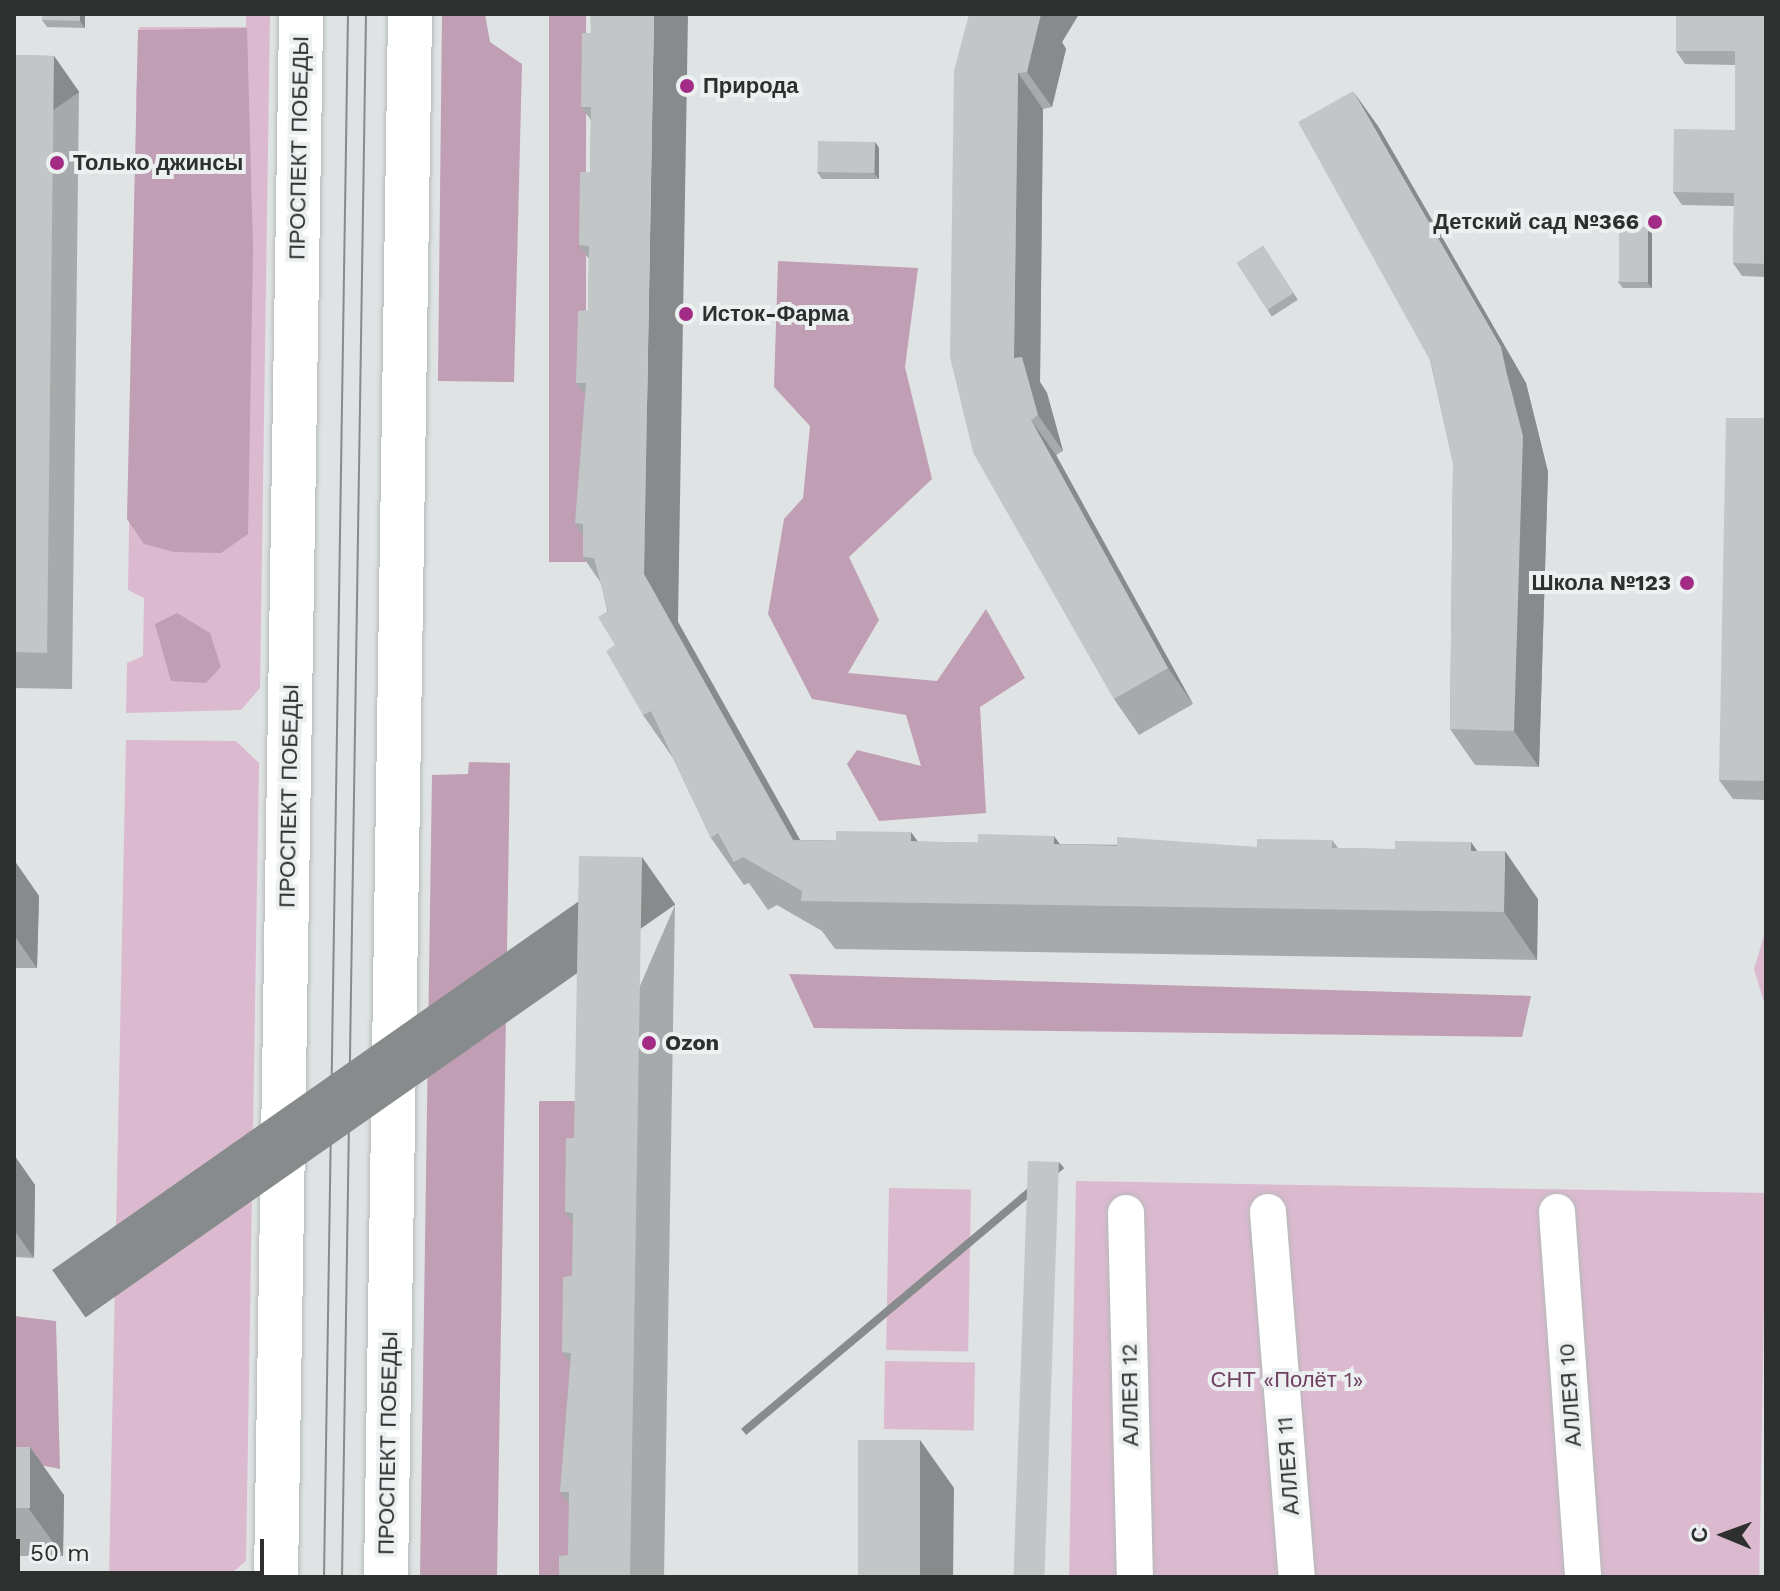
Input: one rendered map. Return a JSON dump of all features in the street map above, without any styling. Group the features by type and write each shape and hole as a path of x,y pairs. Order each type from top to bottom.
{"main road":[{"name":"ПРОСПЕКТ ПОБЕДЫ","path":"276,1577 301,14"},
{"name":"ПРОСПЕКТ ПОБЕДЫ","path":"386,1577 410,14"}],"street":[{"name":"АЛЛЕЯ 11","path":"1268,1212 1297,1577"},
{"name":"АЛЛЕЯ 10","path":"1557,1212 1583,1577"},
{"name":"АЛЛЕЯ 12","path":"1126,1213 1135,1577"}],"green space":[{"path":"246,14 270,14 260,688 241,710 126,713 127,663 143,656 144,598 128,590 135,175 151,167 152,110 136,102 139,27 246,27"},
{"path":"126,740 236,741 259,763 246,1561 227,1577 109,1577"},
{"path":"1766,929 1766,1009 1754,969"},
{"name":"СНТ «Полёт 1»","path":"1076,1181 1766,1193 1759,1577 1069,1577"},
{"path":"889,1188 971,1189 968,1351 886,1350"},
{"path":"885,1361 975,1363 974,1431 884,1429"}],"shaded area":[{"path":"442,14 485,14 490,42 522,64 514,382 438,381"},
{"path":"549,14 586,14 586,562 549,562"},
{"path":"247,28 253,249 248,534 221,553 174,552 144,544 127,519 138,30"},
{"path":"778,261 918,268 905,367 932,479 849,557 879,620 848,673 937,681 986,609 1025,678 980,707 986,813 879,821 847,764 857,750 921,766 906,715 812,699 768,614 784,519 803,498 810,426 774,387"},
{"path":"177,613 210,633 221,667 206,683 171,681 155,624"},
{"path":"469,762 510,763 497,1577 420,1577 432,775 468,774"},
{"path":"789,974 1531,996 1522,1037 814,1028"},
{"path":"539,1101 590,1101 590,1577 539,1577"},
{"path":"14,1316 56,1321 60,1469 14,1460"}],"building":[{"path":"42,14 80,14 80,21 42,20"},
{"path":"590,14 654,14 644,574 793,840 836,841 836,831 911,832 911,841 978,843 978,834 1054,836 1054,844 1117,846 1117,837 1257,847 1257,839 1332,840 1332,848 1395,849 1395,841 1471,842 1471,851 1505,851 1504,912 801,901 802,891 743,857 734,862 718,833 711,838 651,711 643,715 606,651 615,645 598,617 608,611 594,558 583,557 583,524 575,523 586,383 576,383 578,311 588,310 589,246 579,245 580,172 590,172 591,107 581,107 582,33 591,33"},
{"path":"969,14 1041,14 1027,72 1018,73 1014,358 1022,357 1038,415 1031,420 1168,668 1114,699 973,452 950,357 954,71"},
{"path":"1676,14 1766,14 1766,264 1733,263 1734,193 1673,192 1674,129 1735,130 1735,51 1676,51"},
{"path":"14,55 54,56 47,653 14,652"},
{"path":"1353,91 1501,347 1523,436 1514,731 1450,729 1453,463 1431,362 1298,122"},
{"path":"818,141 875,142 874,173 817,172"},
{"path":"1619,227 1648,227 1648,282 1619,282"},
{"path":"1263,246 1293,293 1268,310 1237,263"},
{"path":"1726,418 1766,418 1766,781 1719,780"},
{"path":"579,856 642,857 630,1577 559,1577 559,1556 568,1555 569,1492 560,1492 571,1353 562,1352 563,1277 572,1276 573,1213 565,1212 566,1138 574,1138"},
{"path":"1028,1161 1059,1162 1044,1577 1013,1577"},
{"path":"858,1440 920,1440 920,1577 858,1577"},
{"path":"14,1447 30,1447 30,1508 14,1508"}],"tram line":[{"path":"324,1577 348,14"},
{"path":"342,1577 366,14"}],"place":[{"name":"Природа","path":"687,86"},
{"name":"Только джинсы","path":"57,163"},
{"name":"Детский сад №366","path":"1655,222"},
{"name":"Исток-Фарма","path":"686,314"},
{"name":"Школа №123","path":"1687,583"},
{"name":"Ozon","path":"649,1043"}]}
